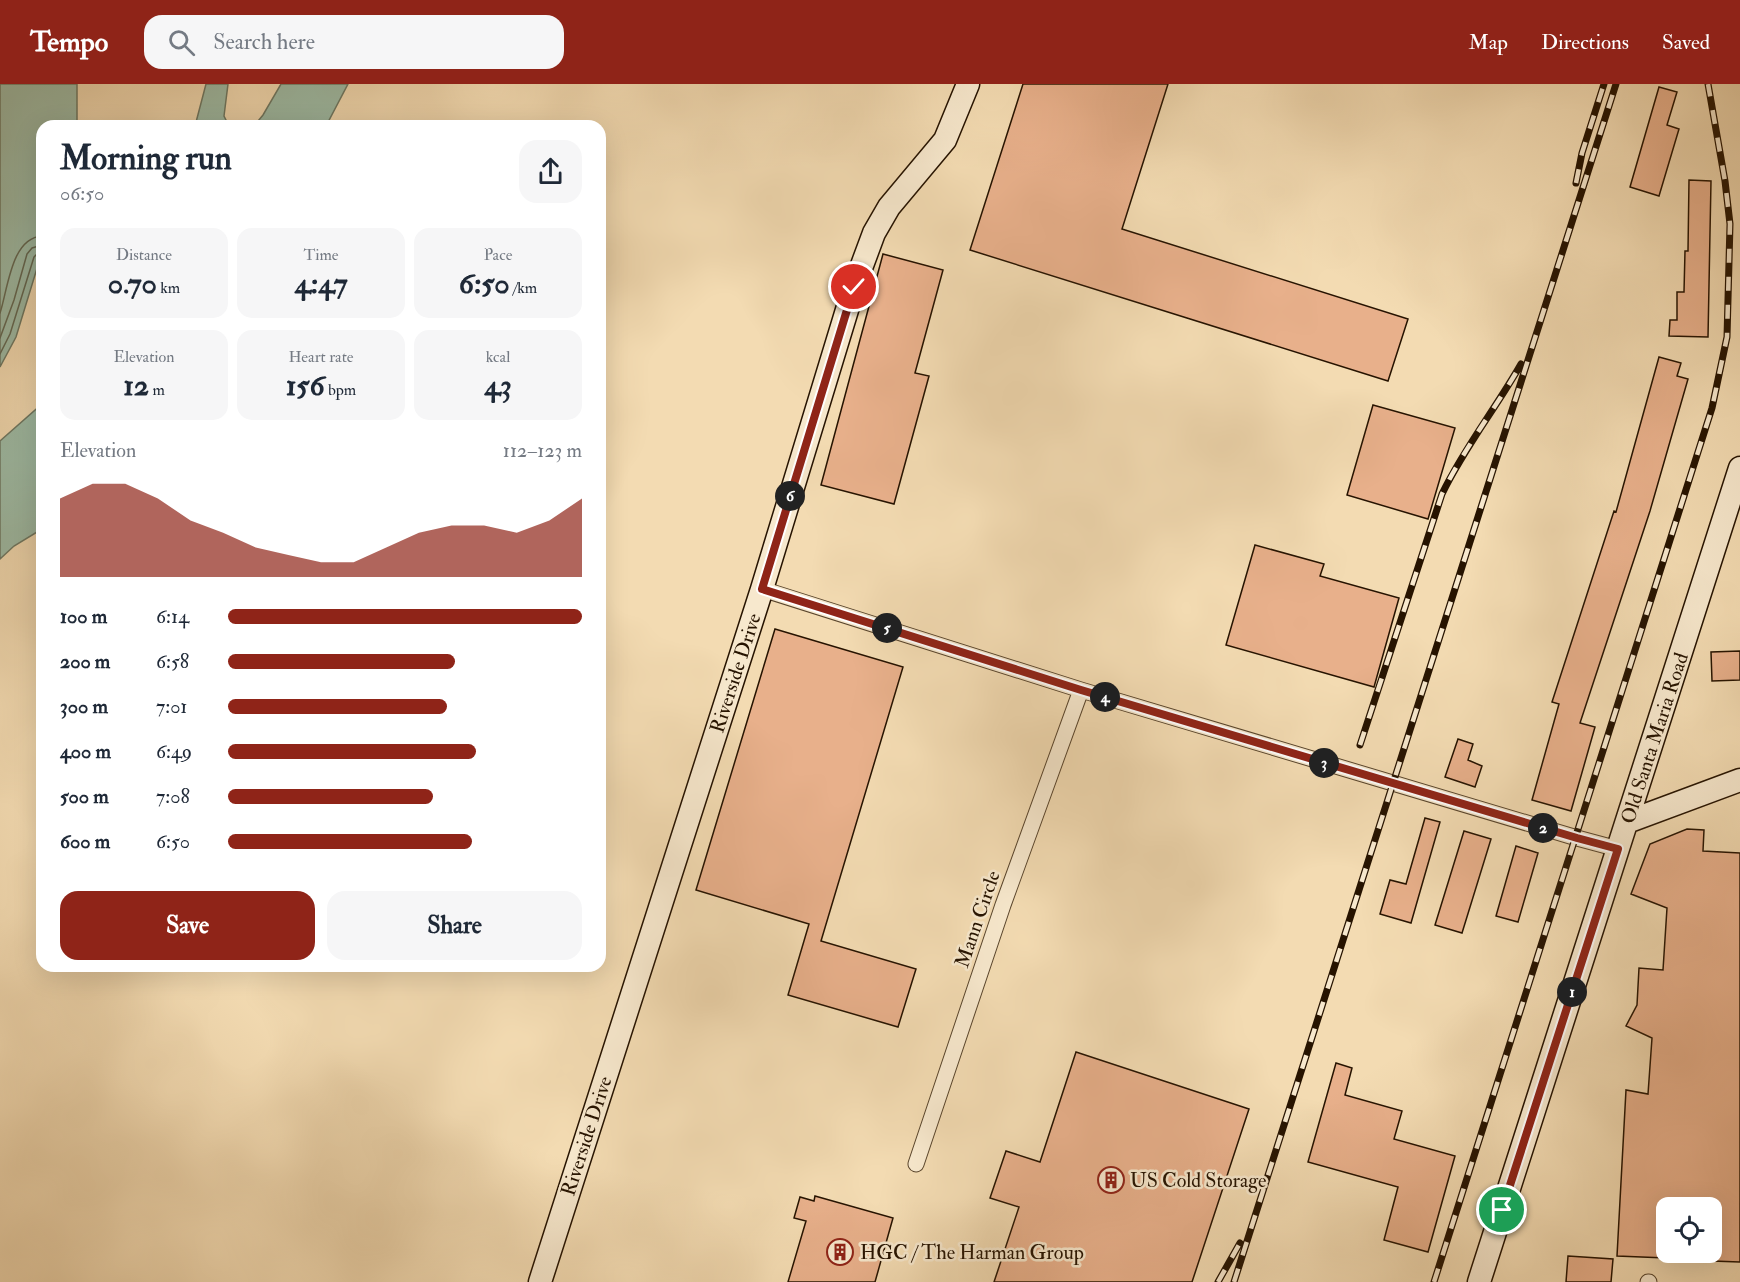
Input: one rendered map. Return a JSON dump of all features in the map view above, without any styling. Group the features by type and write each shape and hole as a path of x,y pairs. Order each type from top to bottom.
{"street":[{"name":"Riverside Drive","path":"540,1282 762,589 854,287 874,233 888,207 945,140 968,84"},
{"name":"Old Santa Maria Road","path":"1479,1282 1740,468"},
{"path":"762,589 1081,690 1618,849"},
{"name":"Mann Circle","path":"916,1164 1003,905 1081,690"},
{"path":"1627,822 1740,780"}],"water":[{"path":"0,84 77,84 77,120 36,120 36,272 16,337 0,367"},
{"path":"206,84 228,84 224,116 226,120 197,120"},
{"path":"281,84 348,84 329,120 259,120"},
{"path":"36,409 36,533 14,546 0,559 0,441"}],"building":[{"path":"1023,84 1168,84 1122,229 1408,319 1388,381 970,250"},
{"path":"1659,87 1677,92 1667,125 1679,129 1659,196 1630,187"},
{"path":"1689,180 1711,181 1708,337 1669,336 1670,320 1677,320 1677,292 1684,292 1685,251 1688,251"},
{"path":"883,254 943,270 915,373 929,376 894,504 821,485"},
{"path":"1659,357 1681,363 1677,376 1688,379 1650,511 1580,723 1595,727 1571,811 1532,800 1559,704 1552,702 1614,511 1616,512"},
{"path":"1373,405 1455,428 1428,519 1347,495"},
{"path":"1255,545 1324,564 1320,576 1399,598 1374,687 1226,645"},
{"path":"775,629 903,667 821,941 916,969 898,1027 788,995 809,924 696,890"},
{"path":"1740,651 1740,680 1712,681 1711,652"},
{"path":"1458,739 1473,744 1468,760 1482,766 1475,787 1445,777"},
{"path":"1425,818 1440,822 1411,923 1380,914 1390,880 1406,884"},
{"path":"1687,829 1704,830 1703,851 1740,853 1740,1262 1722,1261 1722,1197 1656,1197 1656,1258 1617,1256 1626,1090 1648,1094 1652,1038 1626,1026 1637,1005 1639,968 1663,970 1667,908 1631,894 1650,844"},
{"path":"1464,831 1491,839 1462,933 1435,925"},
{"path":"1516,846 1538,853 1518,922 1496,916"},
{"name":"US Cold Storage","path":"1076,1052 1249,1109 1192,1282 994,1282 1019,1207 990,1198 1006,1151 1040,1162"},
{"path":"1336,1063 1352,1068 1345,1095 1402,1111 1394,1139 1455,1156 1428,1252 1384,1240 1398,1187 1308,1162"},
{"name":"HGC / The Harman Group","path":"815,1196 893,1218 875,1282 788,1282 806,1221 794,1218 800,1197 814,1201"},
{"path":"1568,1256 1613,1259 1611,1282 1566,1282"}],"railway":[{"path":"1576,183 1582,153 1604,84"},
{"path":"1234,1282 1616,84"},
{"path":"1434,1282 1712,408 1727,337 1730,224 1708,84"},
{"path":"1360,745 1442,494 1460,460 1521,364"},
{"path":"1218,1282 1240,1243"}],"place":[{"name":"US Cold Storage","path":"1111,1180"},
{"name":"HGC / The Harman Group","path":"840,1252"}],"route":[{"path":"854,287 762,589 1081,690 1618,849 1502,1210"}]}
